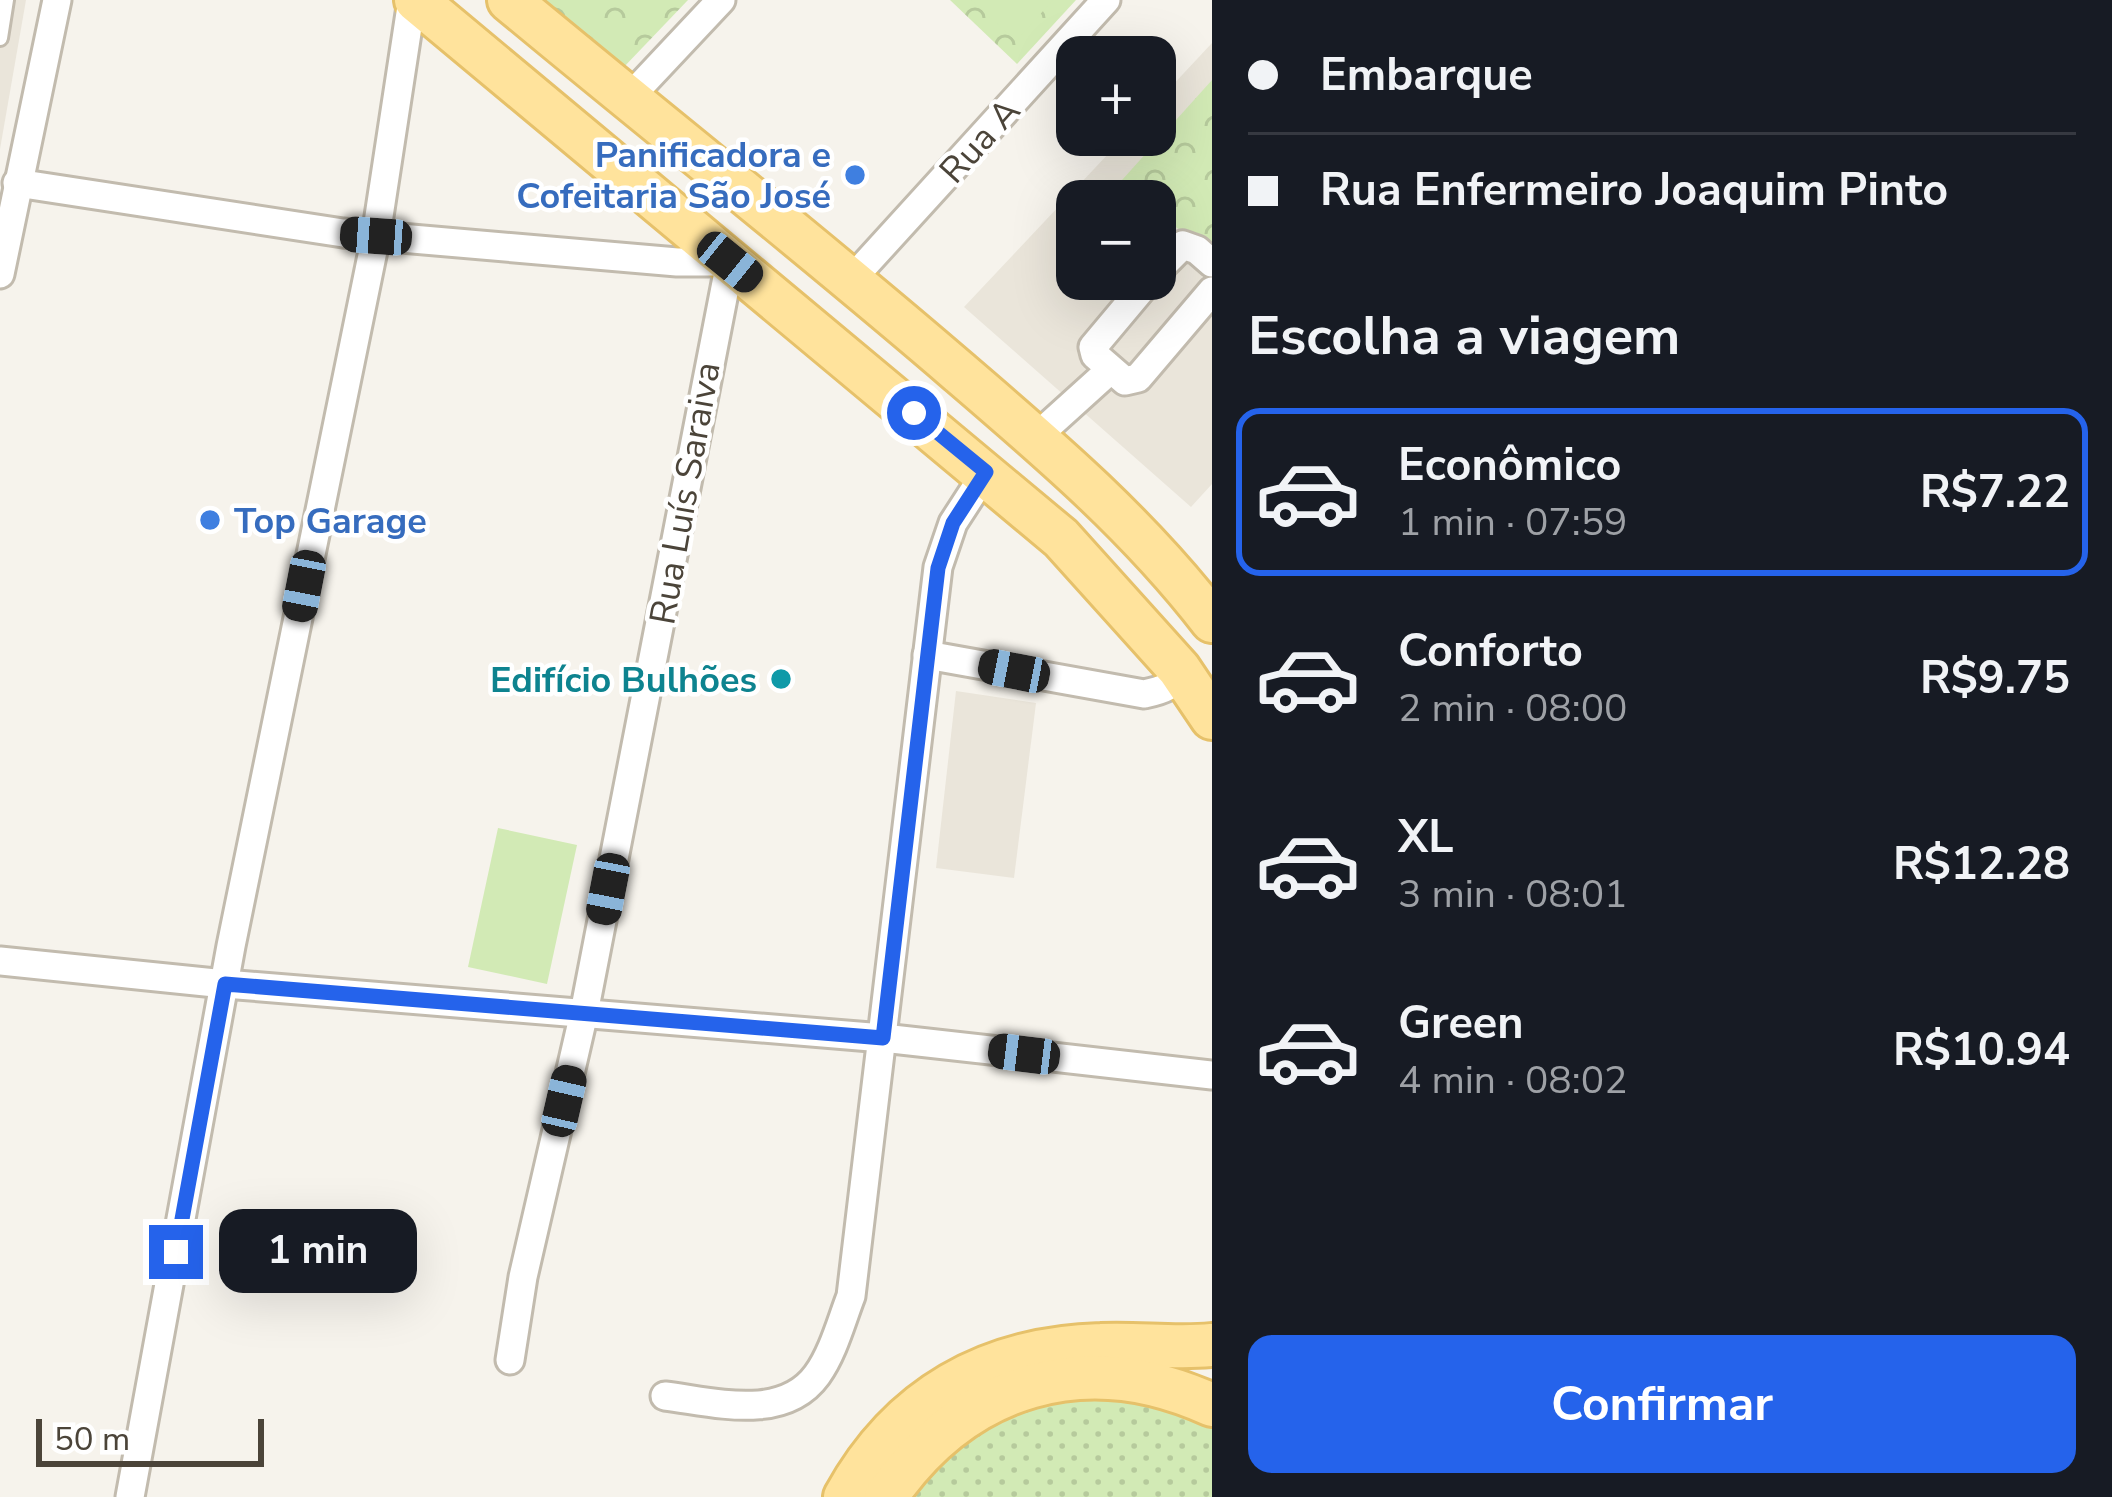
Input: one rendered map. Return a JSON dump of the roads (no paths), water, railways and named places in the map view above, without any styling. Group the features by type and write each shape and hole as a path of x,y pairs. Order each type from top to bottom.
{"main road":[{"path":"414,0 1060,538 1178,669 1212,718"},
{"path":"508,0 852,279 1036,437 1119,513 1212,621"},
{"path":"845,1497 888,1436 914,1410 989,1364 1050,1348 1212,1346"},
{"path":"886,1497 944,1430 978,1407 1041,1383 1127,1378 1161,1385 1212,1405"}],"street":[{"path":"0,274 8,182 57,0"},
{"path":"130,1497 225,984 376,236 414,0"},
{"path":"628,99 721,0"},
{"name":"Rua A","path":"852,279 1106,0"},
{"path":"8,182 376,236 677,262 730,262"},
{"path":"1176,252 1183,245 1212,263"},
{"name":"Rua Luís Saraiva","path":"510,1360 524,1277 584,1013 730,262"},
{"path":"1131,300 1095,341 1095,355 1125,381 1138,378 1212,292"},
{"path":"1036,437 1109,371"},
{"path":"665,1396 762,1405 802,1391 817,1375 851,1297 938,568 953,523 986,472"},
{"path":"928,655 1144,694 1165,689 1175,681 1178,669"},
{"path":"0,961 883,1038 1212,1076"}],"lane":[{"path":"0,38 6,0"}],"place":[{"name":"Panificadora e Cofeitaria São José","path":"855,175"},
{"name":"Top Garage","path":"210,520"},
{"name":"Edifício Bulhões","path":"781,679"}]}
